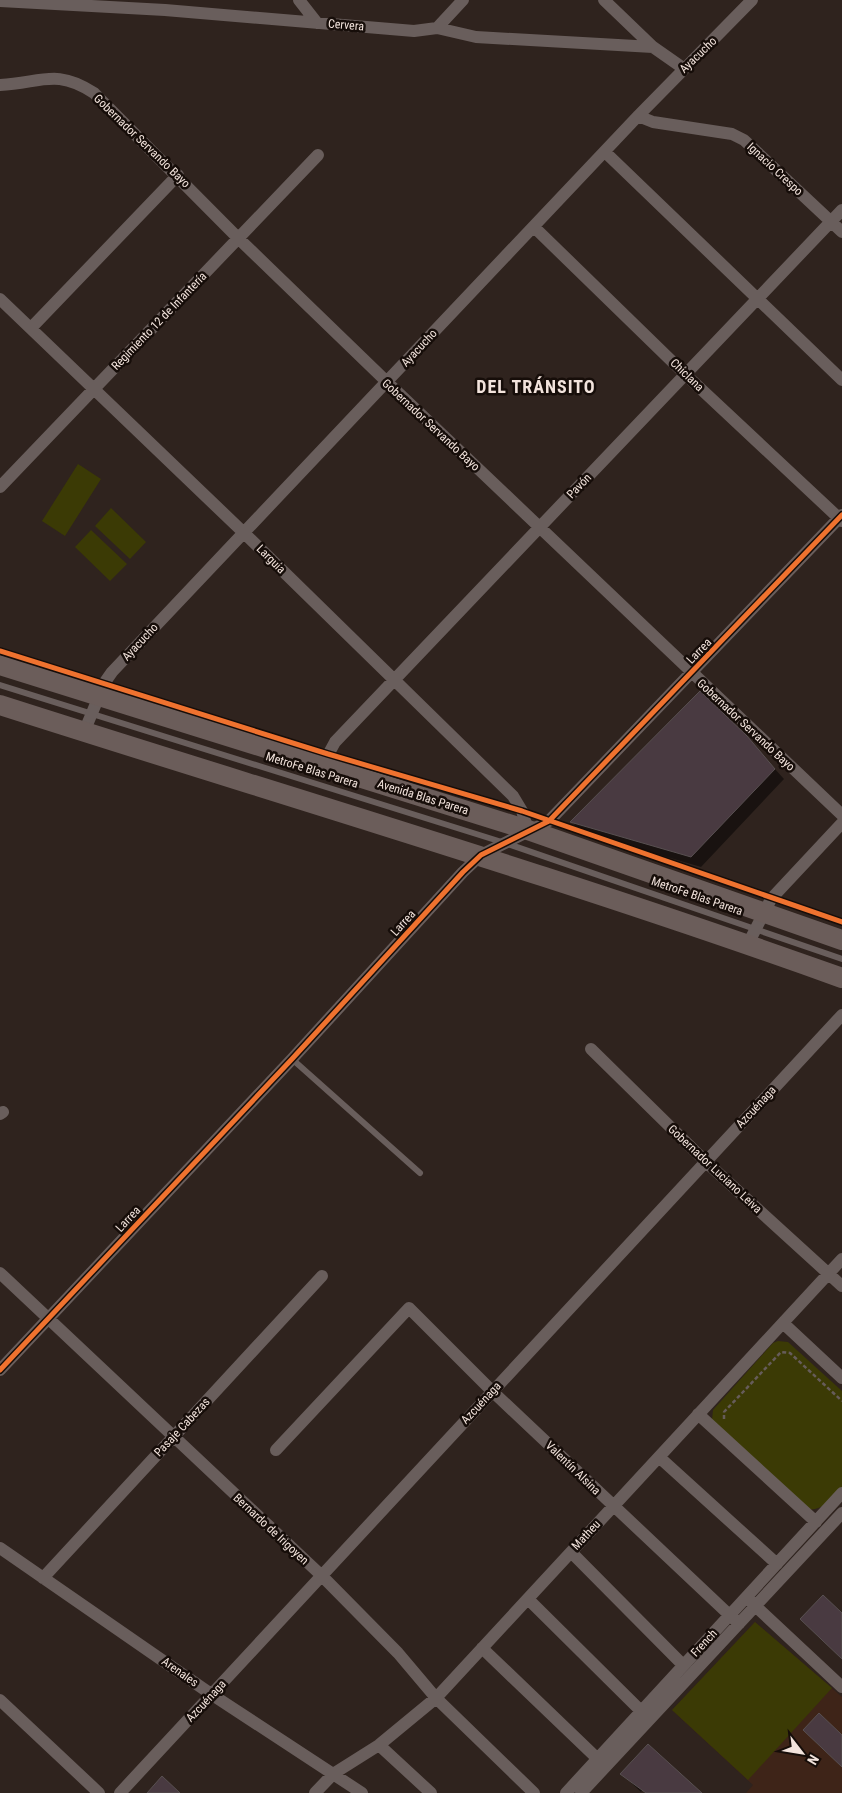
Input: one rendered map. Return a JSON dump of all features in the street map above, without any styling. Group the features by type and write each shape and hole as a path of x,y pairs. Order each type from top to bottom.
{"main road":[{"name":"Avenida Blas Parera","path":"0,665 91,714 482,855 755,928 842,940"},
{"name":"Avenida Blas Parera","path":"0,705 91,714 322,766 528,830 755,928 842,978"}],"street":[{"path":"165,10 174,0"},
{"path":"298,0 317,23"},
{"path":"437,28 463,0"},
{"path":"604,0 653,47 684,68"},
{"name":"Ayacucho","path":"91,714 112,672 638,116 752,0"},
{"name":"Cervera","path":"0,1 165,10 414,31 437,28 476,37 653,47"},
{"name":"Gobernador Servando Bayo","path":"2,88 49,78 67,79 80,84 94,94 178,175 238,238 387,382 842,815"},
{"name":"Ignacio Crespo","path":"638,116 653,122 732,134 744,140 842,232"},
{"path":"604,152 842,380"},
{"name":"Regimiento 12 de Infantería","path":"0,487 318,155"},
{"path":"31,328 178,175"},
{"name":"Pavón","path":"322,766 335,742 842,210"},
{"name":"Chiclana","path":"534,227 686,375 841,518"},
{"name":"Larguia","path":"0,299 243,532 513,796 522,811 528,830"},
{"name":"Larrea","path":"0,1370 292,1059 463,872 482,855 549,821 841,518"},
{"path":"755,928 771,898 842,823"},
{"name":"Azcuénaga","path":"120,1793 842,1015"},
{"name":"Gobernador Luciano Leiva","path":"591,1049 705,1161 842,1286"},
{"name":"Matheu","path":"315,1793 334,1774 379,1745 436,1698 842,1259"},
{"name":"Bernardo de Irigoyen","path":"0,1273 172,1438 322,1576 398,1653 436,1698 534,1793"},
{"name":"Pasaje Cabezas","path":"42,1578 322,1276"},
{"name":"Valentín Alsina","path":"276,1450 409,1308 492,1391 734,1620"},
{"path":"783,1323 842,1378"},
{"path":"698,1414 816,1522"},
{"path":"659,1457 777,1564"},
{"name":"French","path":"566,1793 601,1763 734,1620 746,1597 842,1494"},
{"name":"French","path":"581,1793 601,1763 641,1711 683,1665 734,1620 756,1607 842,1513"},
{"name":"Arenales","path":"0,1548 211,1694 362,1793"},
{"path":"571,1552 683,1665"},
{"path":"746,1597 842,1687"},
{"path":"528,1599 641,1711"},
{"path":"482,1648 601,1763"},
{"path":"0,1700 99,1793"},
{"path":"379,1745 431,1793"}],"lane":[{"name":"MetroFe Blas Parera","path":"0,685 505,843 842,959"},
{"path":"292,1059 420,1173"}],"path":[{"path":"726,1426 724,1412 781,1352 790,1353 842,1400"}],"shaded area":[{"path":"78,464 101,479 65,536 42,521"},
{"path":"111,508 146,542 130,559 95,526"},
{"path":"91,530 127,564 110,581 75,547"},
{"path":"778,1341 788,1342 842,1391 842,1487 826,1504 817,1509 805,1509 712,1420 713,1410 773,1343"},
{"path":"755,1622 842,1697 842,1793 746,1793 753,1785 672,1710"},
{"path":"755,1622 832,1688 748,1780 672,1710"}],"building":[{"path":"700,691 747,736 775,769 691,857 570,822"},
{"path":"823,1595 842,1613 842,1659 800,1619"},
{"path":"819,1713 842,1735 842,1767 803,1730"},
{"path":"648,1744 702,1793 646,1793 620,1774"},
{"path":"162,1776 180,1793 147,1793"}],"cycle path":[{"path":"0,1370 292,1059 463,872 481,855 549,821 842,515"},
{"path":"0,651 328,754 522,811 842,922"}],"district":[{"name":"DEL TRÁNSITO","path":"536,387"}]}
